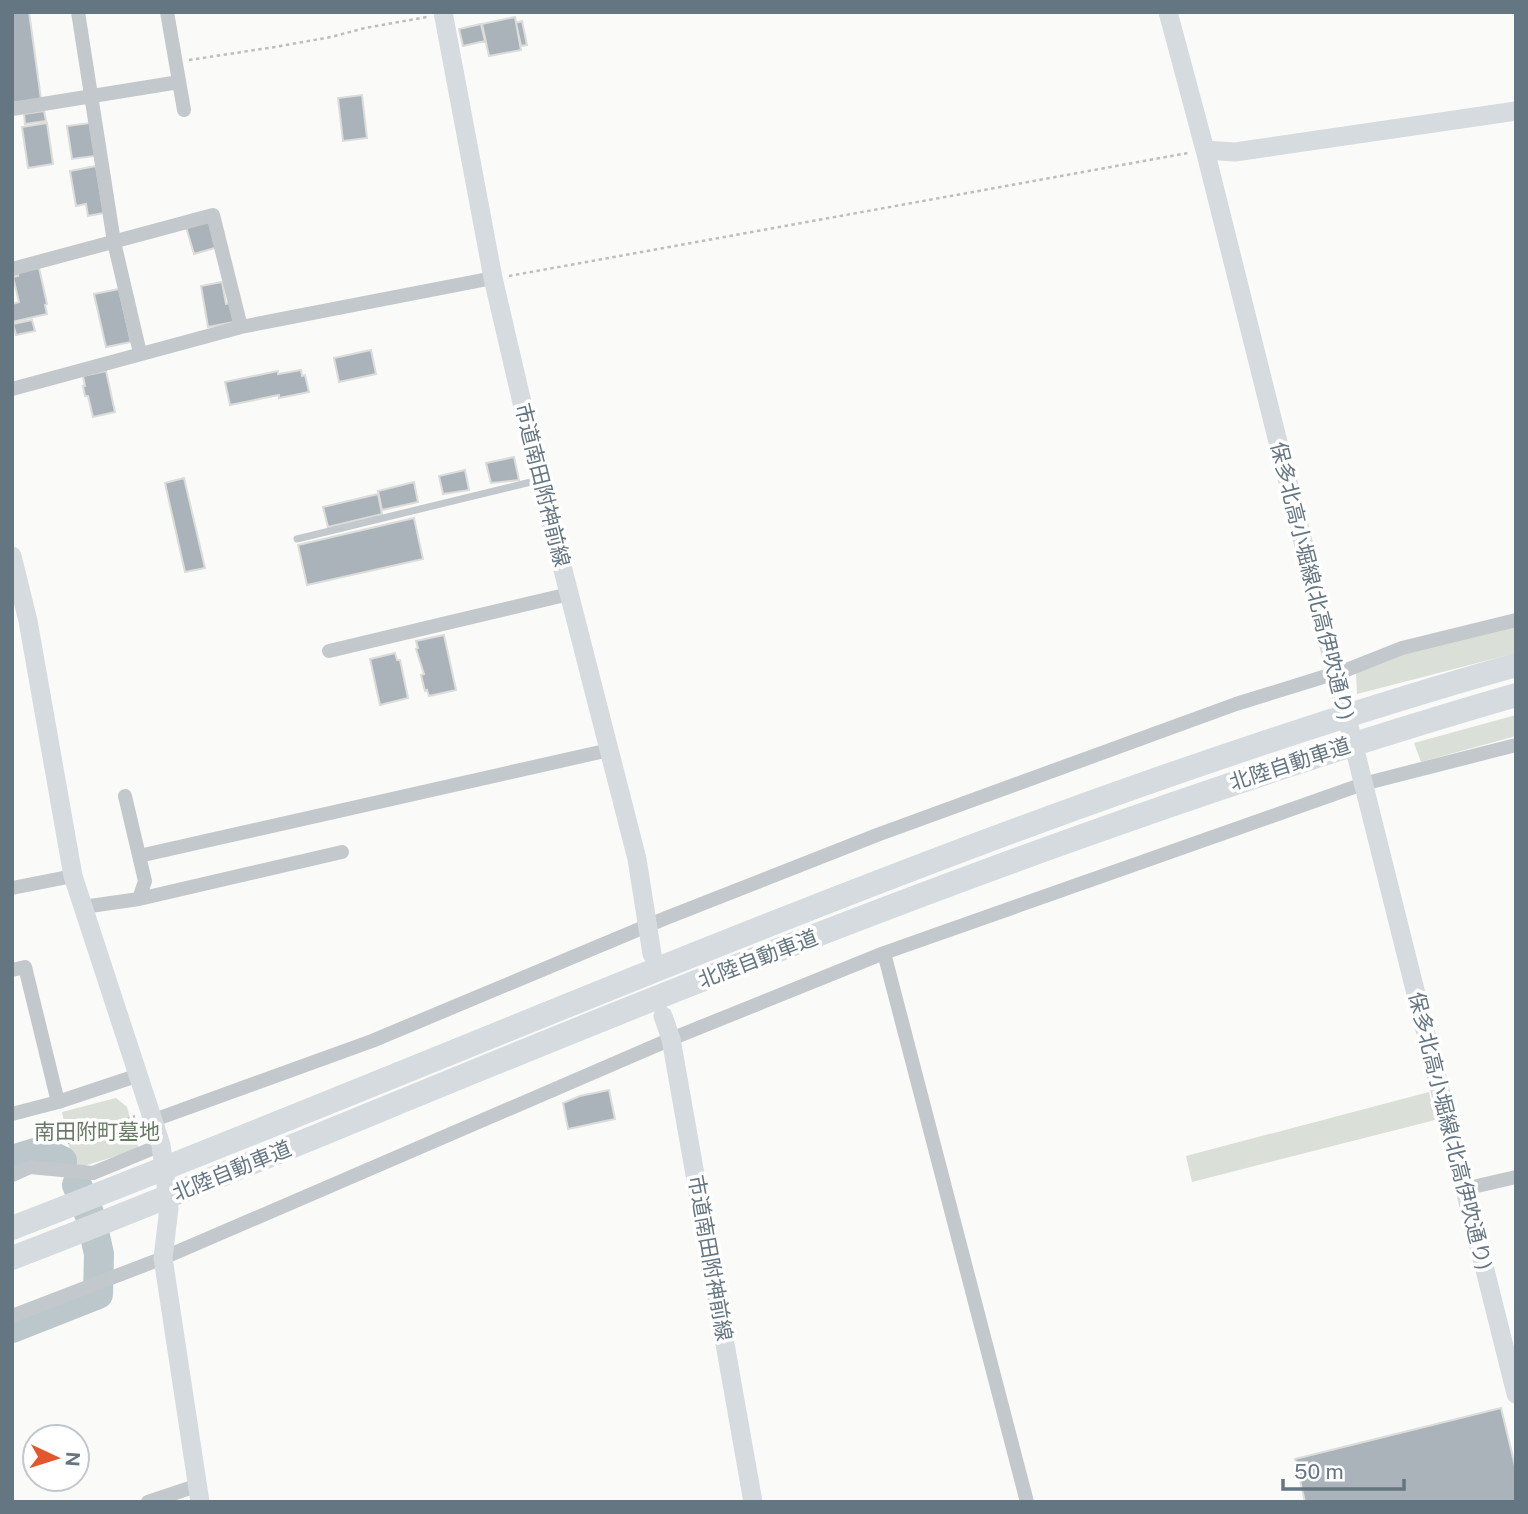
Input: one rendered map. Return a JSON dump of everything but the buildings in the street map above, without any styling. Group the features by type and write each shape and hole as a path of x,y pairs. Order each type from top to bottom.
{"highway":[{"name":"北陸自動車道","path":"12,1228 600,991 944,856 1083,804 1294,732 1516,665"},
{"name":"北陸自動車道","path":"12,1258 612,1016 964,878 1301,760 1516,695"}],"street":[{"path":"78,12 89,96 114,242 140,353"},
{"path":"167,12 184,110"},
{"name":"保多北高小堀線(北高伊吹通り)","path":"1168,12 1205,150 1516,1394"},
{"name":"市道南田附神前線","path":"443,13 494,278 540,480 636,859 652,954"},
{"path":"12,109 179,82"},
{"path":"1205,150 1235,152 1516,111"},
{"path":"12,269 213,215 241,327"},
{"path":"12,388 241,327 494,278"},
{"path":"12,556 20,623 73,876 161,1145 169,1209 163,1258 198,1494 148,1502"},
{"path":"329,651 569,594"},
{"path":"153,1115 372,1041 647,926 877,835 1045,773 1402,648 1516,620"},
{"path":"12,1316 163,1258 671,1039 884,953 1363,784 1516,745"},
{"path":"139,856 609,750"},
{"path":"125,796 145,881 139,900"},
{"path":"83,907 139,900 342,852"},
{"path":"12,888 73,876"},
{"path":"884,953 1027,1502"},
{"path":"12,970 24,967 58,1102"},
{"name":"市道南田附神前線","path":"663,1016 671,1039 753,1502"},
{"path":"12,1114 139,1075"},
{"path":"12,1175 30,1167 93,1173 161,1145"},
{"path":"1464,1189 1516,1177"}],"lane":[{"path":"298,539 540,480"}],"path":[{"path":"176,62 287,46 443,13"},
{"path":"494,278 1205,150"},
{"path":"68,1143 153,1115"}],"green space":[{"path":"1516,625 1516,653 1357,694 1356,673 1408,650"},
{"path":"1516,715 1516,736 1421,762 1414,743"},
{"path":"1429,1092 1435,1120 1192,1182 1186,1156"},
{"name":"南田附町墓地","path":"116,1098 127,1107 139,1149 74,1169 62,1112"}],"waterway":[{"path":"12,1160 41,1151 62,1161"},
{"path":"12,1328 98,1294 99,1254 91,1218 77,1185"}]}
